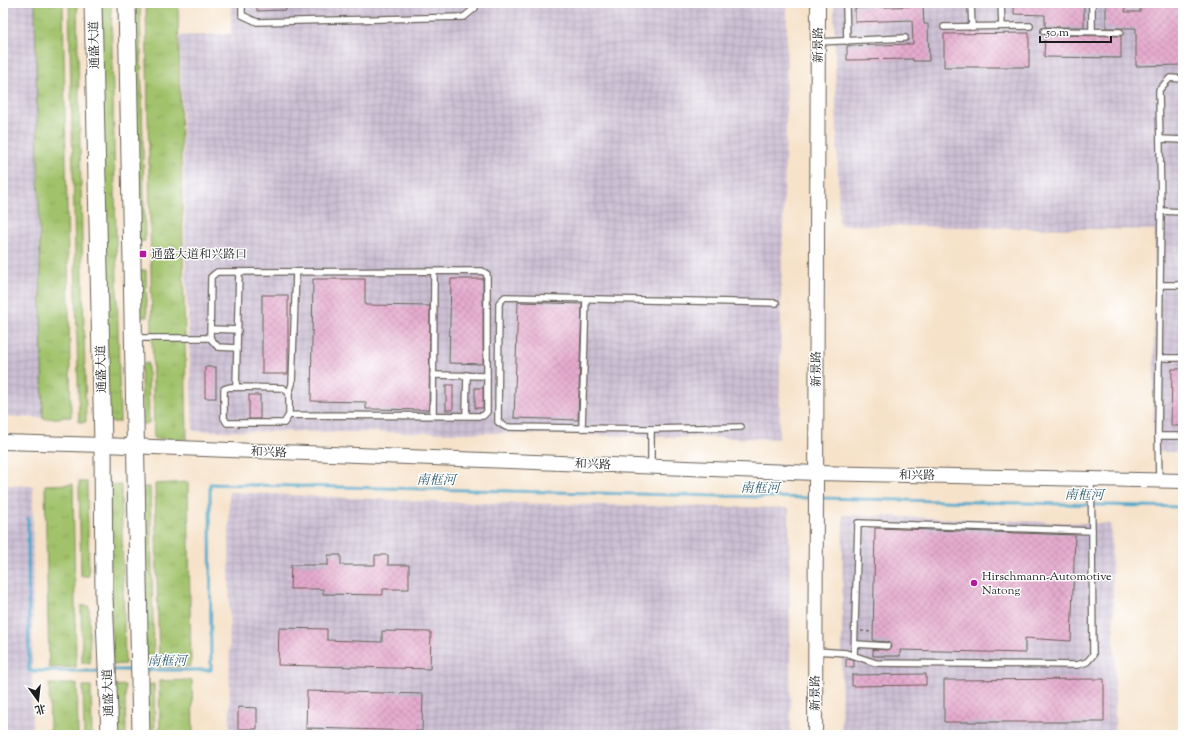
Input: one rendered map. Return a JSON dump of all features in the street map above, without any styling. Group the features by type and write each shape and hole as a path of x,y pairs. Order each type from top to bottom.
{"main road":[{"name":"通盛大道","path":"93,3 103,445 104,597 110,735"},
{"path":"127,3 141,735"}],"street":[{"name":"新景路","path":"815,735 818,3"},
{"name":"和兴路","path":"3,442 816,473 1183,481"}],"lane":[{"path":"242,3 242,15 257,22 464,17 475,8 475,3"},
{"path":"847,41 846,6 848,3"},
{"path":"971,3 972,27"},
{"path":"1001,3 1002,26"},
{"path":"1092,3 1092,31"},
{"path":"944,27 1030,26"},
{"path":"1044,31 1120,32"},
{"path":"818,42 905,38"},
{"path":"1159,480 1158,436 1161,211 1159,90 1170,78 1183,79"},
{"path":"1160,139 1183,140"},
{"path":"1161,211 1183,212"},
{"path":"237,348 218,347 210,338 211,277 218,272 482,272 487,274 487,412 483,416 289,415"},
{"path":"236,387 239,272"},
{"path":"289,393 283,388 230,387 224,389 224,418 227,423 284,423 289,415 289,393 292,384 296,272"},
{"path":"433,415 434,272"},
{"path":"1161,285 1183,285"},
{"path":"741,427 651,429 506,427 498,422 499,303 505,297 776,303"},
{"path":"582,428 586,299"},
{"path":"211,329 238,330"},
{"path":"134,338 210,338"},
{"path":"1159,358 1183,358"},
{"path":"433,375 487,376"},
{"path":"466,416 467,375"},
{"path":"651,429 651,467"},
{"path":"1158,436 1183,436"},
{"path":"815,651 846,653 876,663 1077,665 1087,662 1093,655 1091,479"},
{"path":"854,655 858,523 1092,531"},
{"path":"855,644 887,646"}],"path":[{"path":"855,631 873,632"}],"shaded area":[{"path":"3,3 41,3 45,418 3,416"},
{"path":"231,3 787,3 786,129 781,296 779,439 492,433 193,431 186,267 180,36 231,34"},
{"path":"834,3 1183,3 1183,452 1153,452 1155,230 839,225"},
{"path":"3,485 33,486 32,735 3,735"},
{"path":"229,492 436,502 789,508 791,735 230,735"},
{"path":"843,515 1111,524 1115,671 1115,735 841,735"}],"green space":[{"path":"35,3 63,3 71,417 43,419"},
{"path":"69,3 77,3 86,422 79,422"},
{"path":"99,3 111,3 120,422 108,422"},
{"path":"133,3 140,3 145,241 138,242"},
{"path":"146,3 178,3 187,439 154,439"},
{"path":"146,270 147,317 140,317 139,271"},
{"path":"148,363 149,424 142,424 141,364"},
{"path":"79,482 87,482 89,576 81,576"},
{"path":"188,482 191,666 159,667 155,484"},
{"path":"73,484 76,667 49,668 45,485"},
{"path":"109,485 121,485 125,664 112,665"},
{"path":"143,487 150,487 154,662 146,662"},
{"path":"81,606 89,606 90,663 82,663"},
{"path":"192,680 193,735 160,735 159,681"},
{"path":"49,684 77,684 78,735 50,735"},
{"path":"154,684 155,735 148,735 147,685"},
{"path":"125,685 126,735 114,735 113,686"},
{"path":"83,686 91,686 92,735 84,735"}],"building":[{"path":"257,3 286,3 286,10 257,11"},
{"path":"1014,3 1084,3 1084,27 1045,27 1045,15 1014,14"},
{"path":"1106,3 1125,3 1125,12 1140,12 1140,3 1183,3 1183,65 1136,66 1136,28 1106,28"},
{"path":"923,6 924,24 928,24 929,61 913,61 913,59 847,60 847,46 913,44 912,20 855,22 855,8"},
{"path":"1029,33 1029,67 944,67 944,34"},
{"path":"1045,35 1121,36 1121,58 1044,57"},
{"path":"313,279 365,279 365,305 430,306 429,410 366,409 366,402 311,401"},
{"path":"451,279 483,279 483,364 449,363"},
{"path":"262,295 288,295 288,374 262,374"},
{"path":"518,302 582,304 578,420 514,418"},
{"path":"205,367 216,367 216,398 205,398"},
{"path":"1172,369 1183,369 1183,426 1171,426"},
{"path":"446,385 453,385 453,410 446,410"},
{"path":"475,388 483,388 483,408 475,408"},
{"path":"249,395 260,395 260,419 249,419"},
{"name":"Hirschmann-Automotive Natong","path":"875,528 1075,535 1071,641 1025,638 1025,653 900,650 900,656 873,656 873,649 887,650 890,649 891,646 888,642 873,641"},
{"path":"328,555 341,555 341,565 375,565 375,555 388,555 388,565 409,565 409,589 383,589 383,595 323,594 323,589 290,589 291,565 328,565"},
{"path":"279,628 327,629 327,640 382,642 382,631 431,632 430,669 278,665"},
{"path":"846,659 854,660 854,667 846,667"},
{"path":"926,674 926,685 852,686 852,675"},
{"path":"1104,679 1104,722 944,722 944,680"},
{"path":"307,691 423,694 422,731 306,728"},
{"path":"238,707 257,708 257,729 238,729"}],"waterway":[{"name":"南框河","path":"146,670 211,670 210,484 811,498"},
{"name":"南框河","path":"819,498 1183,507"},
{"name":"南框河","path":"28,518 29,671 102,671"},
{"name":"南框河","path":"112,670 134,670"}],"place":[{"name":"通盛大道和兴路口","path":"143,254"},
{"name":"Hirschmann-Automotive Natong","path":"974,583"}]}
